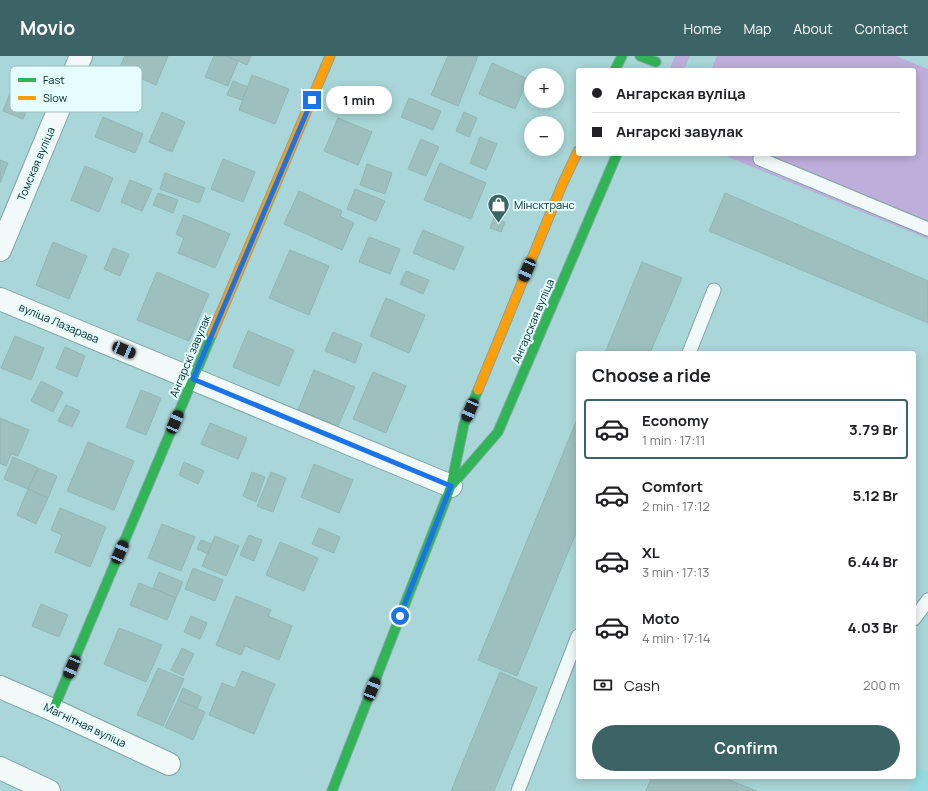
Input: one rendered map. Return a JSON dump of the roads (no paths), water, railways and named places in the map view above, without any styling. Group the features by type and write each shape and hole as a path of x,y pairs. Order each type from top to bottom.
{"main road":[{"name":"Ангарскі завулак","path":"53,710 330,56"},
{"path":"617,68 622,56"},
{"path":"640,56 656,63"},
{"name":"Ангарская вуліца","path":"332,791 451,486 464,424 576,155"},
{"name":"Ангарская вуліца","path":"451,486 498,432 616,156"}],"street":[{"name":"Томская вуліца","path":"77,66 81,56"},
{"name":"Томская вуліца","path":"0,250 58,112"},
{"name":"вуліца Лазарава","path":"0,299 451,486"},
{"name":"Магнітная вуліца","path":"0,687 169,764"},
{"path":"0,768 49,791"}],"lane":[{"path":"760,160 928,229"},
{"path":"690,351 714,290"},
{"path":"916,617 928,600"},
{"path":"518,791 576,641"}],"place":[{"name":"Мінсктранс","path":"498,224"}]}
